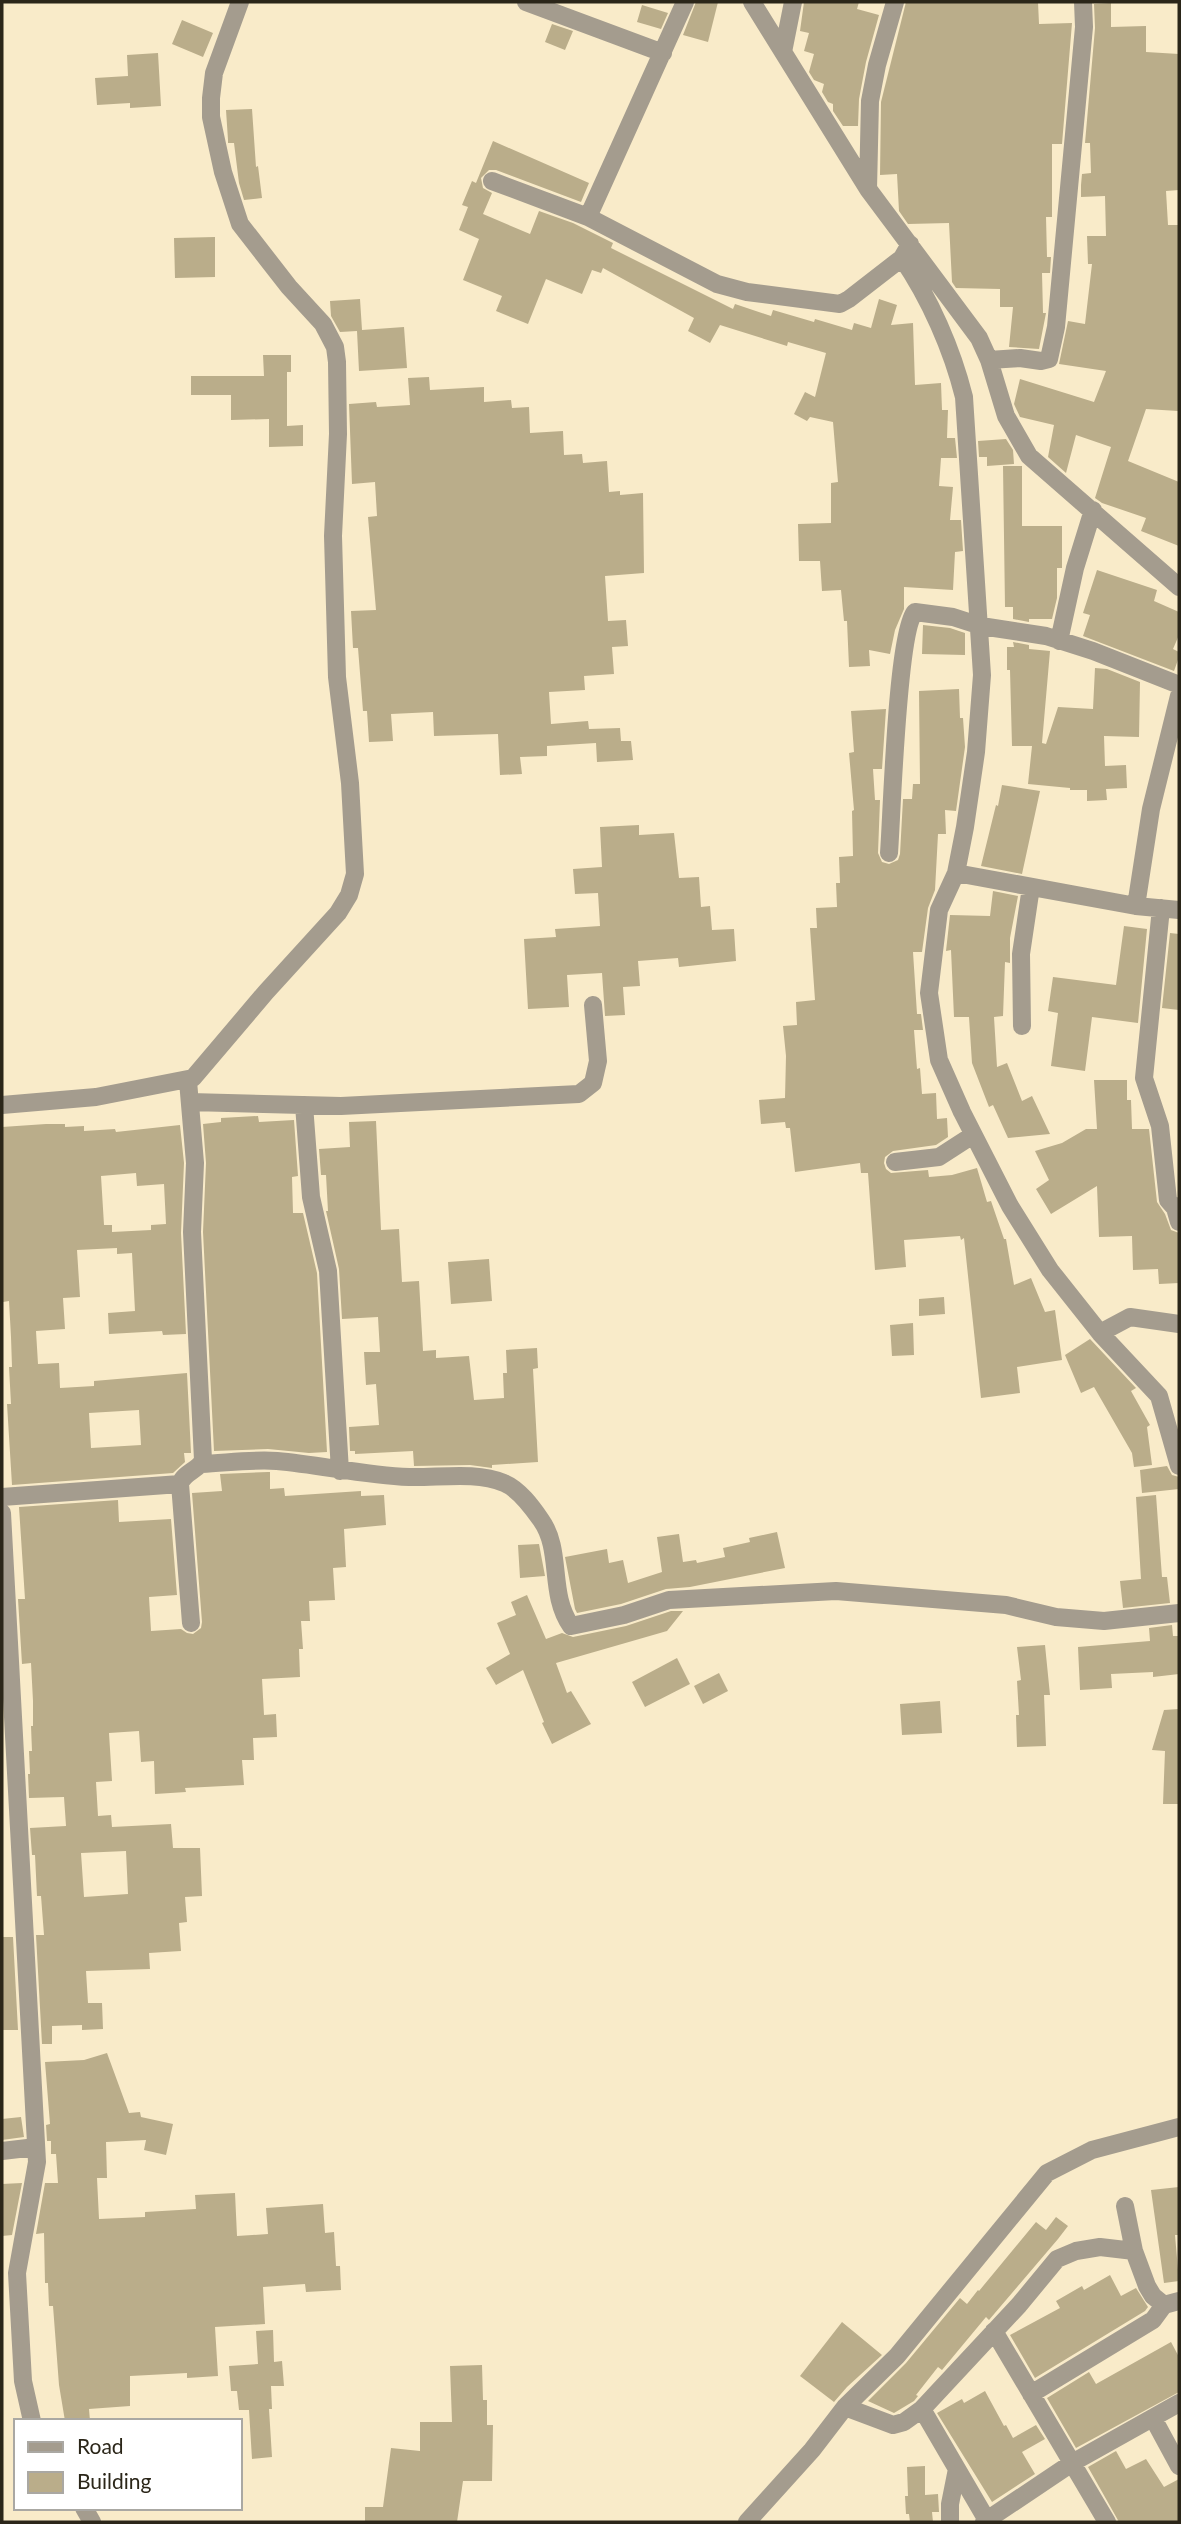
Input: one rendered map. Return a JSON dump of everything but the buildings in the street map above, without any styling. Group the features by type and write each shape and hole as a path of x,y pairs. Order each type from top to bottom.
{"street":[{"path":"2,1105 96,1097 188,1081 197,1075 266,992 338,913 349,895 355,873 350,783 337,677 333,536 338,434 337,362 335,347 323,324 298,298 240,224 223,172 211,117 211,98 214,73 240,2"},
{"path":"526,2 663,53"},
{"path":"588,218 685,2"},
{"path":"752,2 906,251 957,368 964,397 981,626 982,675 976,752 965,827 956,873 939,910 929,993 939,1060 973,1135 1010,1206 1051,1270 1100,1333 1159,1396 1179,1466"},
{"path":"783,52 793,2"},
{"path":"868,189 870,101 895,2"},
{"path":"989,360 1049,359 1056,327 1084,27 1083,2"},
{"path":"492,180 588,218 717,284 747,292 820,302 845,302 906,251"},
{"path":"906,251 955,304 979,338 989,360 1006,416 1029,456 1179,587"},
{"path":"941,334 955,304"},
{"path":"1059,641 1074,568 1093,510"},
{"path":"889,853 901,670 911,618 919,611 1059,641 1093,651 1179,685"},
{"path":"1136,906 1151,808 1179,696"},
{"path":"956,873 1136,906 1170,909 1144,1078 1163,1143 1171,1156 1168,1200 1175,1208 1179,1222"},
{"path":"1022,1026 1021,954 1031,887"},
{"path":"190,1102 341,1106 579,1094 593,1083 598,1061 593,1004"},
{"path":"188,1081 195,1163 192,1232 202,1464"},
{"path":"304,1105 312,1197 328,1271 340,1471"},
{"path":"894,1162 939,1157 973,1135"},
{"path":"1100,1333 1130,1317 1179,1324"},
{"path":"191,1623 180,1484 182,1479 202,1464 275,1461 340,1471 407,1477 490,1478 506,1483 543,1522 552,1541 558,1596 571,1626 624,1615 669,1600 836,1591 1006,1605 1056,1617 1104,1621 1179,1613"},
{"path":"2,1497 180,1484"},
{"path":"2,1513 37,2162 18,2273 23,2381 32,2419"},
{"path":"747,2522 812,2450 845,2407 897,2356 1047,2174 1092,2150 1179,2127"},
{"path":"2,2151 36,2147"},
{"path":"1031,2394 1153,2320 1172,2303 1153,2296 1147,2286 1134,2251 1125,2206"},
{"path":"845,2407 893,2425 904,2422 922,2409 1057,2259 1076,2251 1100,2247 1134,2251"},
{"path":"994,2331 1107,2522"},
{"path":"922,2409 986,2521 1072,2463 1179,2403"},
{"path":"1153,2418 1179,2466"},
{"path":"950,2522 950,2504 957,2469"}]}
